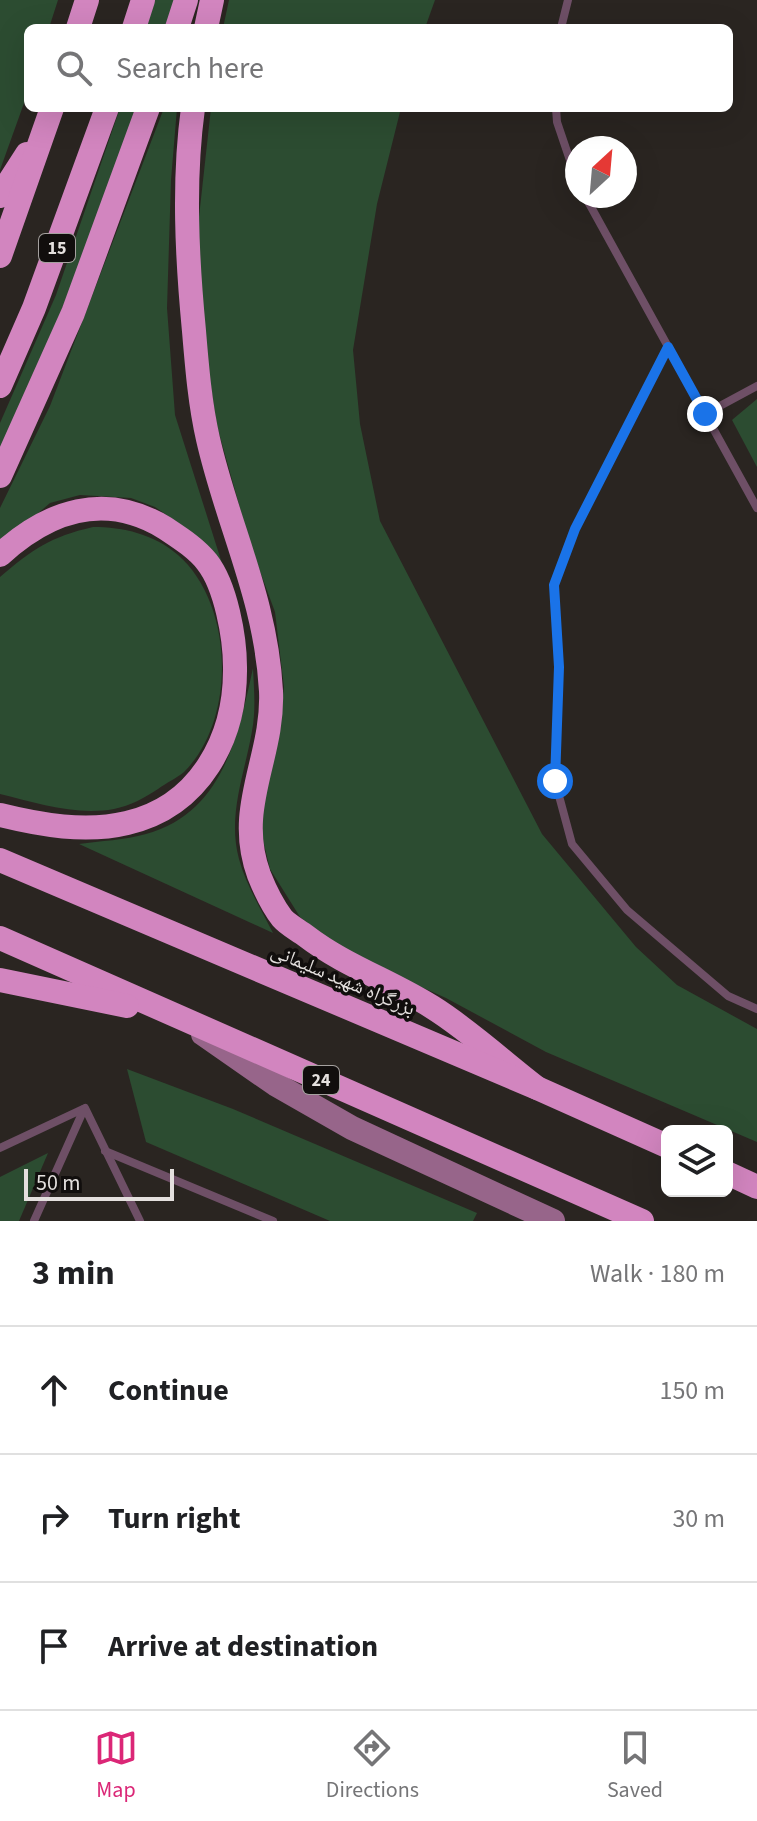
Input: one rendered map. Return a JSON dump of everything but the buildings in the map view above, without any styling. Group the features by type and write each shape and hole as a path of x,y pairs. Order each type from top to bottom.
{"highway":[{"path":"79,24 87,0"},
{"path":"135,24 143,0"},
{"path":"178,24 186,0"},
{"path":"207,24 212,0"},
{"name":"15","path":"0,386 34,308 106,112"},
{"path":"0,476 73,313 147,112"},
{"path":"193,112 188,252 198,374 208,439 253,582 267,642 271,694 269,723 251,802 249,831 255,862 266,893 283,919 329,954 433,1007 537,1088"},
{"path":"0,196 49,119"},
{"name":"15","path":"0,256 49,119"},
{"path":"0,555 45,521 71,511 102,508 129,512 158,524 186,541 209,564 229,618 235,648 231,714 212,762 176,803 127,823 95,827 46,825 0,815"},
{"name":"بزرگراه شهید سلیمانی","path":"0,860 661,1143"},
{"name":"24","path":"0,938 642,1221"},
{"path":"0,980 178,1017"},
{"path":"733,1176 757,1187"}],"main road":[{"path":"178,1017 275,1084 352,1128 553,1221"}],"lane":[{"path":"562,24 568,0"},
{"path":"556,112 565,146"},
{"path":"592,208 757,508"},
{"path":"668,347 575,529 554,585 559,667 555,781 572,844 627,910 728,996 757,1009"},
{"path":"705,414 757,386"},
{"path":"0,1148 85,1108"},
{"path":"85,1108 140,1221"},
{"path":"34,1221 85,1108"},
{"path":"105,1151 273,1221"}],"green space":[{"path":"0,0 58,0 50,24 24,24 24,103 0,170"},
{"path":"155,0 177,0 169,24 147,24"},
{"path":"229,0 435,0 426,24 224,24"},
{"path":"119,112 139,112 0,463 0,423 56,295"},
{"path":"162,112 177,112 167,308 175,415 239,617 187,529 155,507 131,498 80,495 50,503 0,546 0,508 50,406"},
{"path":"211,112 400,112 377,204 353,350 360,424 380,521 542,834 636,947 677,985 757,1029 757,1142 733,1132 733,1125 717,1125 546,1052 446,998 347,954 300,917 270,869 261,832 265,787 277,739 284,687 275,612 250,544 217,426 201,321 197,235"},
{"path":"757,399 757,467 732,420"},
{"path":"93,527 138,533 178,555 197,576 210,602 222,662 220,693 213,723 201,749 184,772 132,803 114,809 85,811 57,808 0,794 0,577 43,545"},
{"path":"253,668 253,723 238,794 236,843 246,878 273,933 79,844 146,834 172,824 193,809 223,769 241,720"},
{"path":"127,1069 233,1109 477,1213 473,1221 330,1221 146,1142"},
{"path":"48,1153 19,1221 0,1221 0,1177"}],"route":[{"path":"555,781 559,667 554,585 575,529 668,347 705,414"}]}
